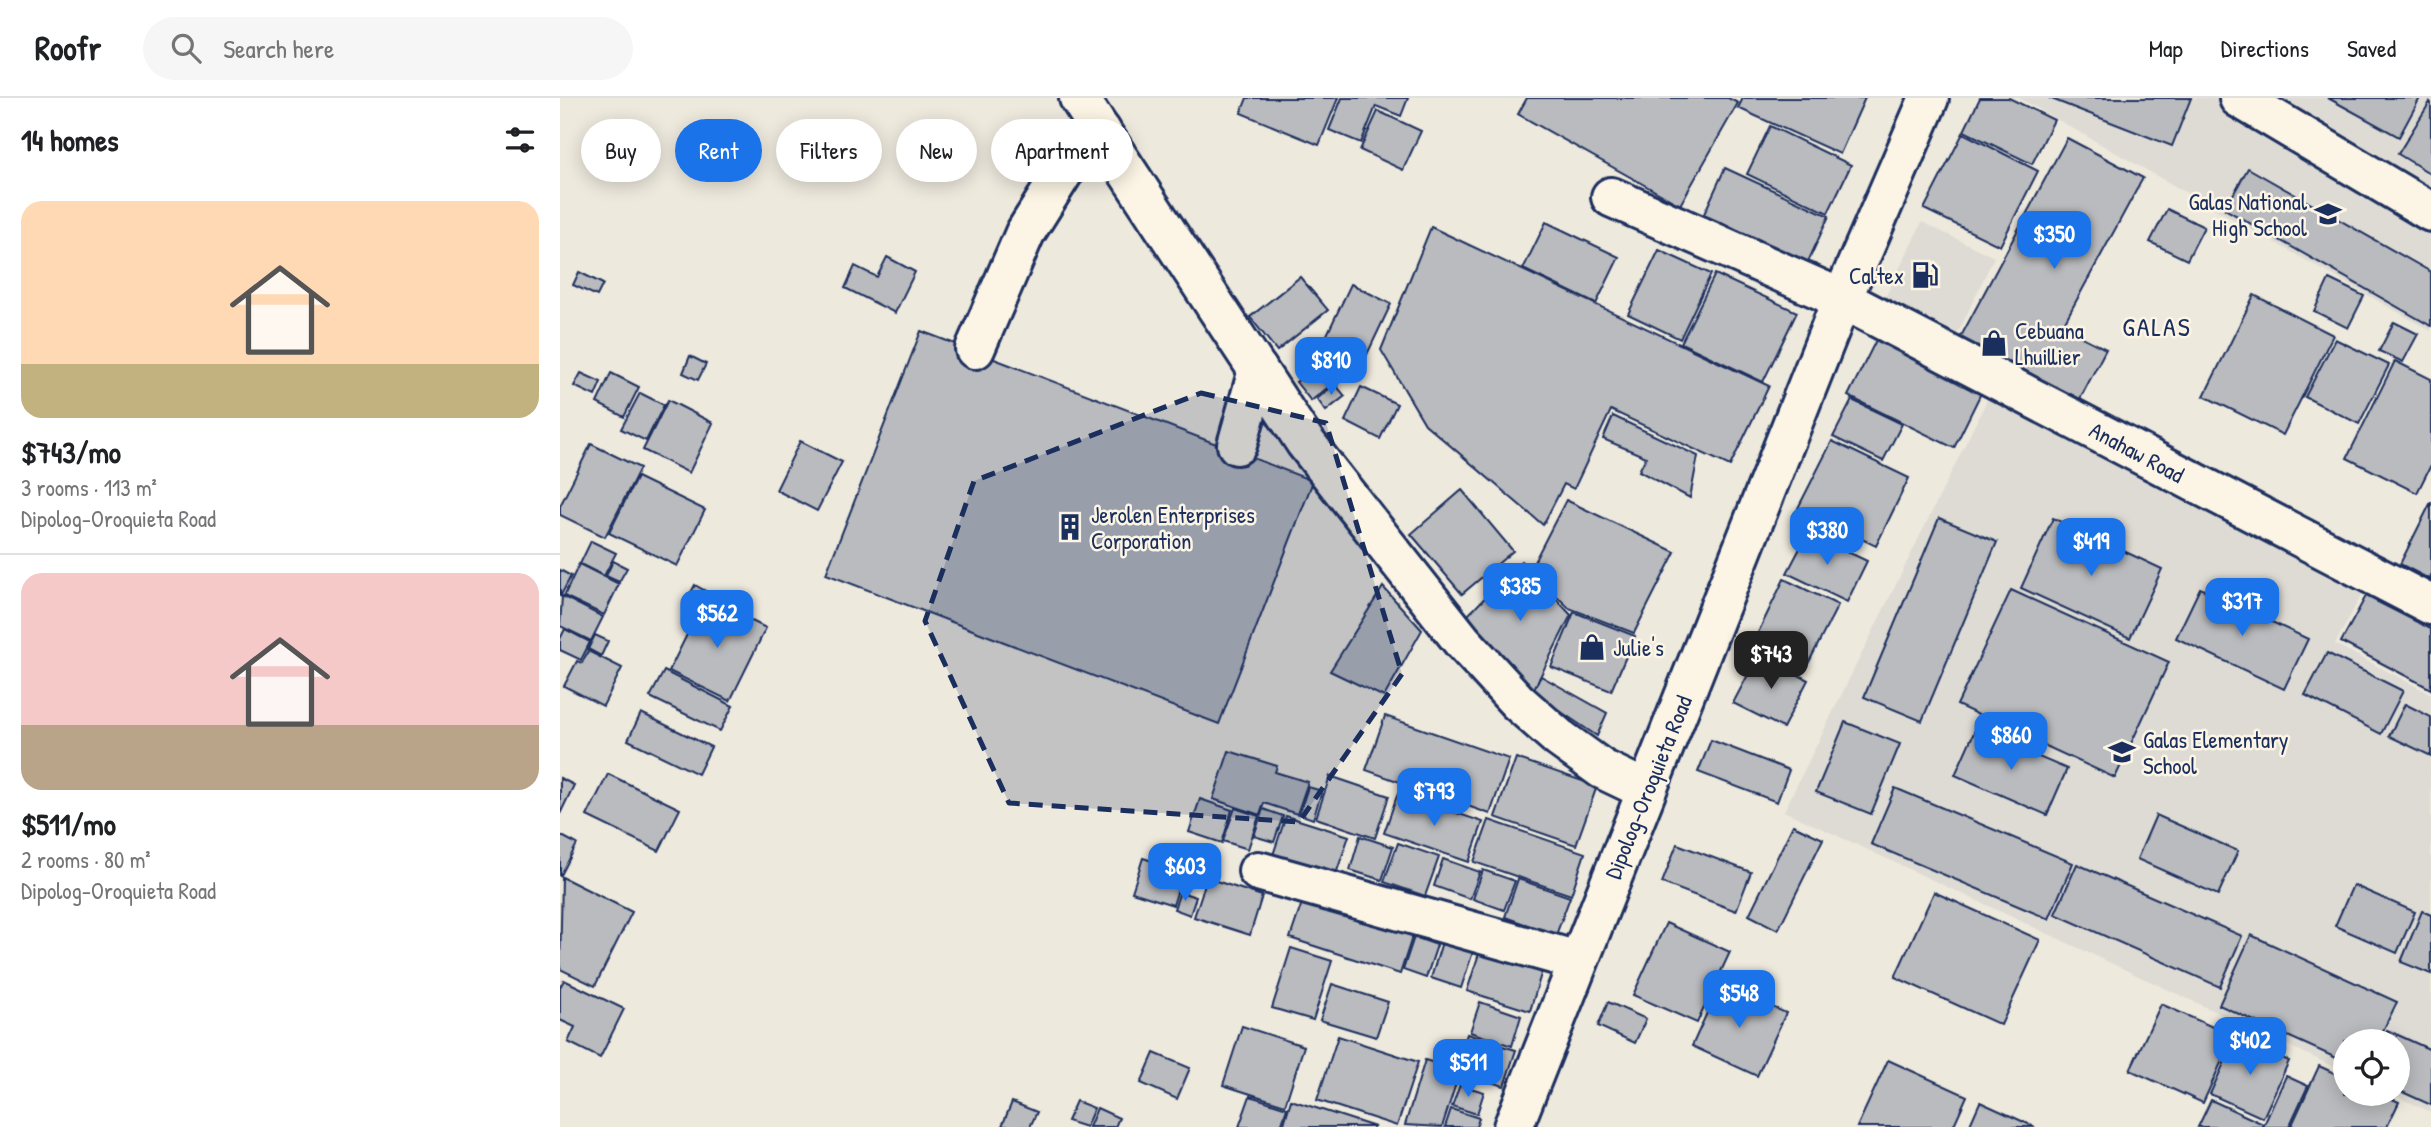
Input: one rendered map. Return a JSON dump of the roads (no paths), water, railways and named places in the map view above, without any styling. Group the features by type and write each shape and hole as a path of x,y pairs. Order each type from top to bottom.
{"street":[{"path":"1079,98 1093,119"},
{"path":"2239,98 2431,212"},
{"name":"Dipolog-Oroquieta Road","path":"1513,1127 1919,101"},
{"path":"1133,180 1305,442 1462,641 1518,702 1559,738 1602,769 1646,790"},
{"path":"975,349 1025,233 1057,182"},
{"name":"Anahaw Road","path":"1611,197 1842,299 2431,605"},
{"path":"1237,445 1258,370"},
{"path":"1258,871 1578,961"}],"place":[{"name":"Galas National High School","path":"2328,214"},
{"name":"Caltex","path":"1925,275"},
{"name":"Cebuana Lhuillier","path":"1994,343"},
{"name":"Jerolen Enterprises Corporation","path":"1070,527"},
{"name":"Julie's","path":"1592,647"},
{"name":"Galas Elementary School","path":"2122,752"}],"district":[{"name":"GALAS","path":"2157,326"}]}
